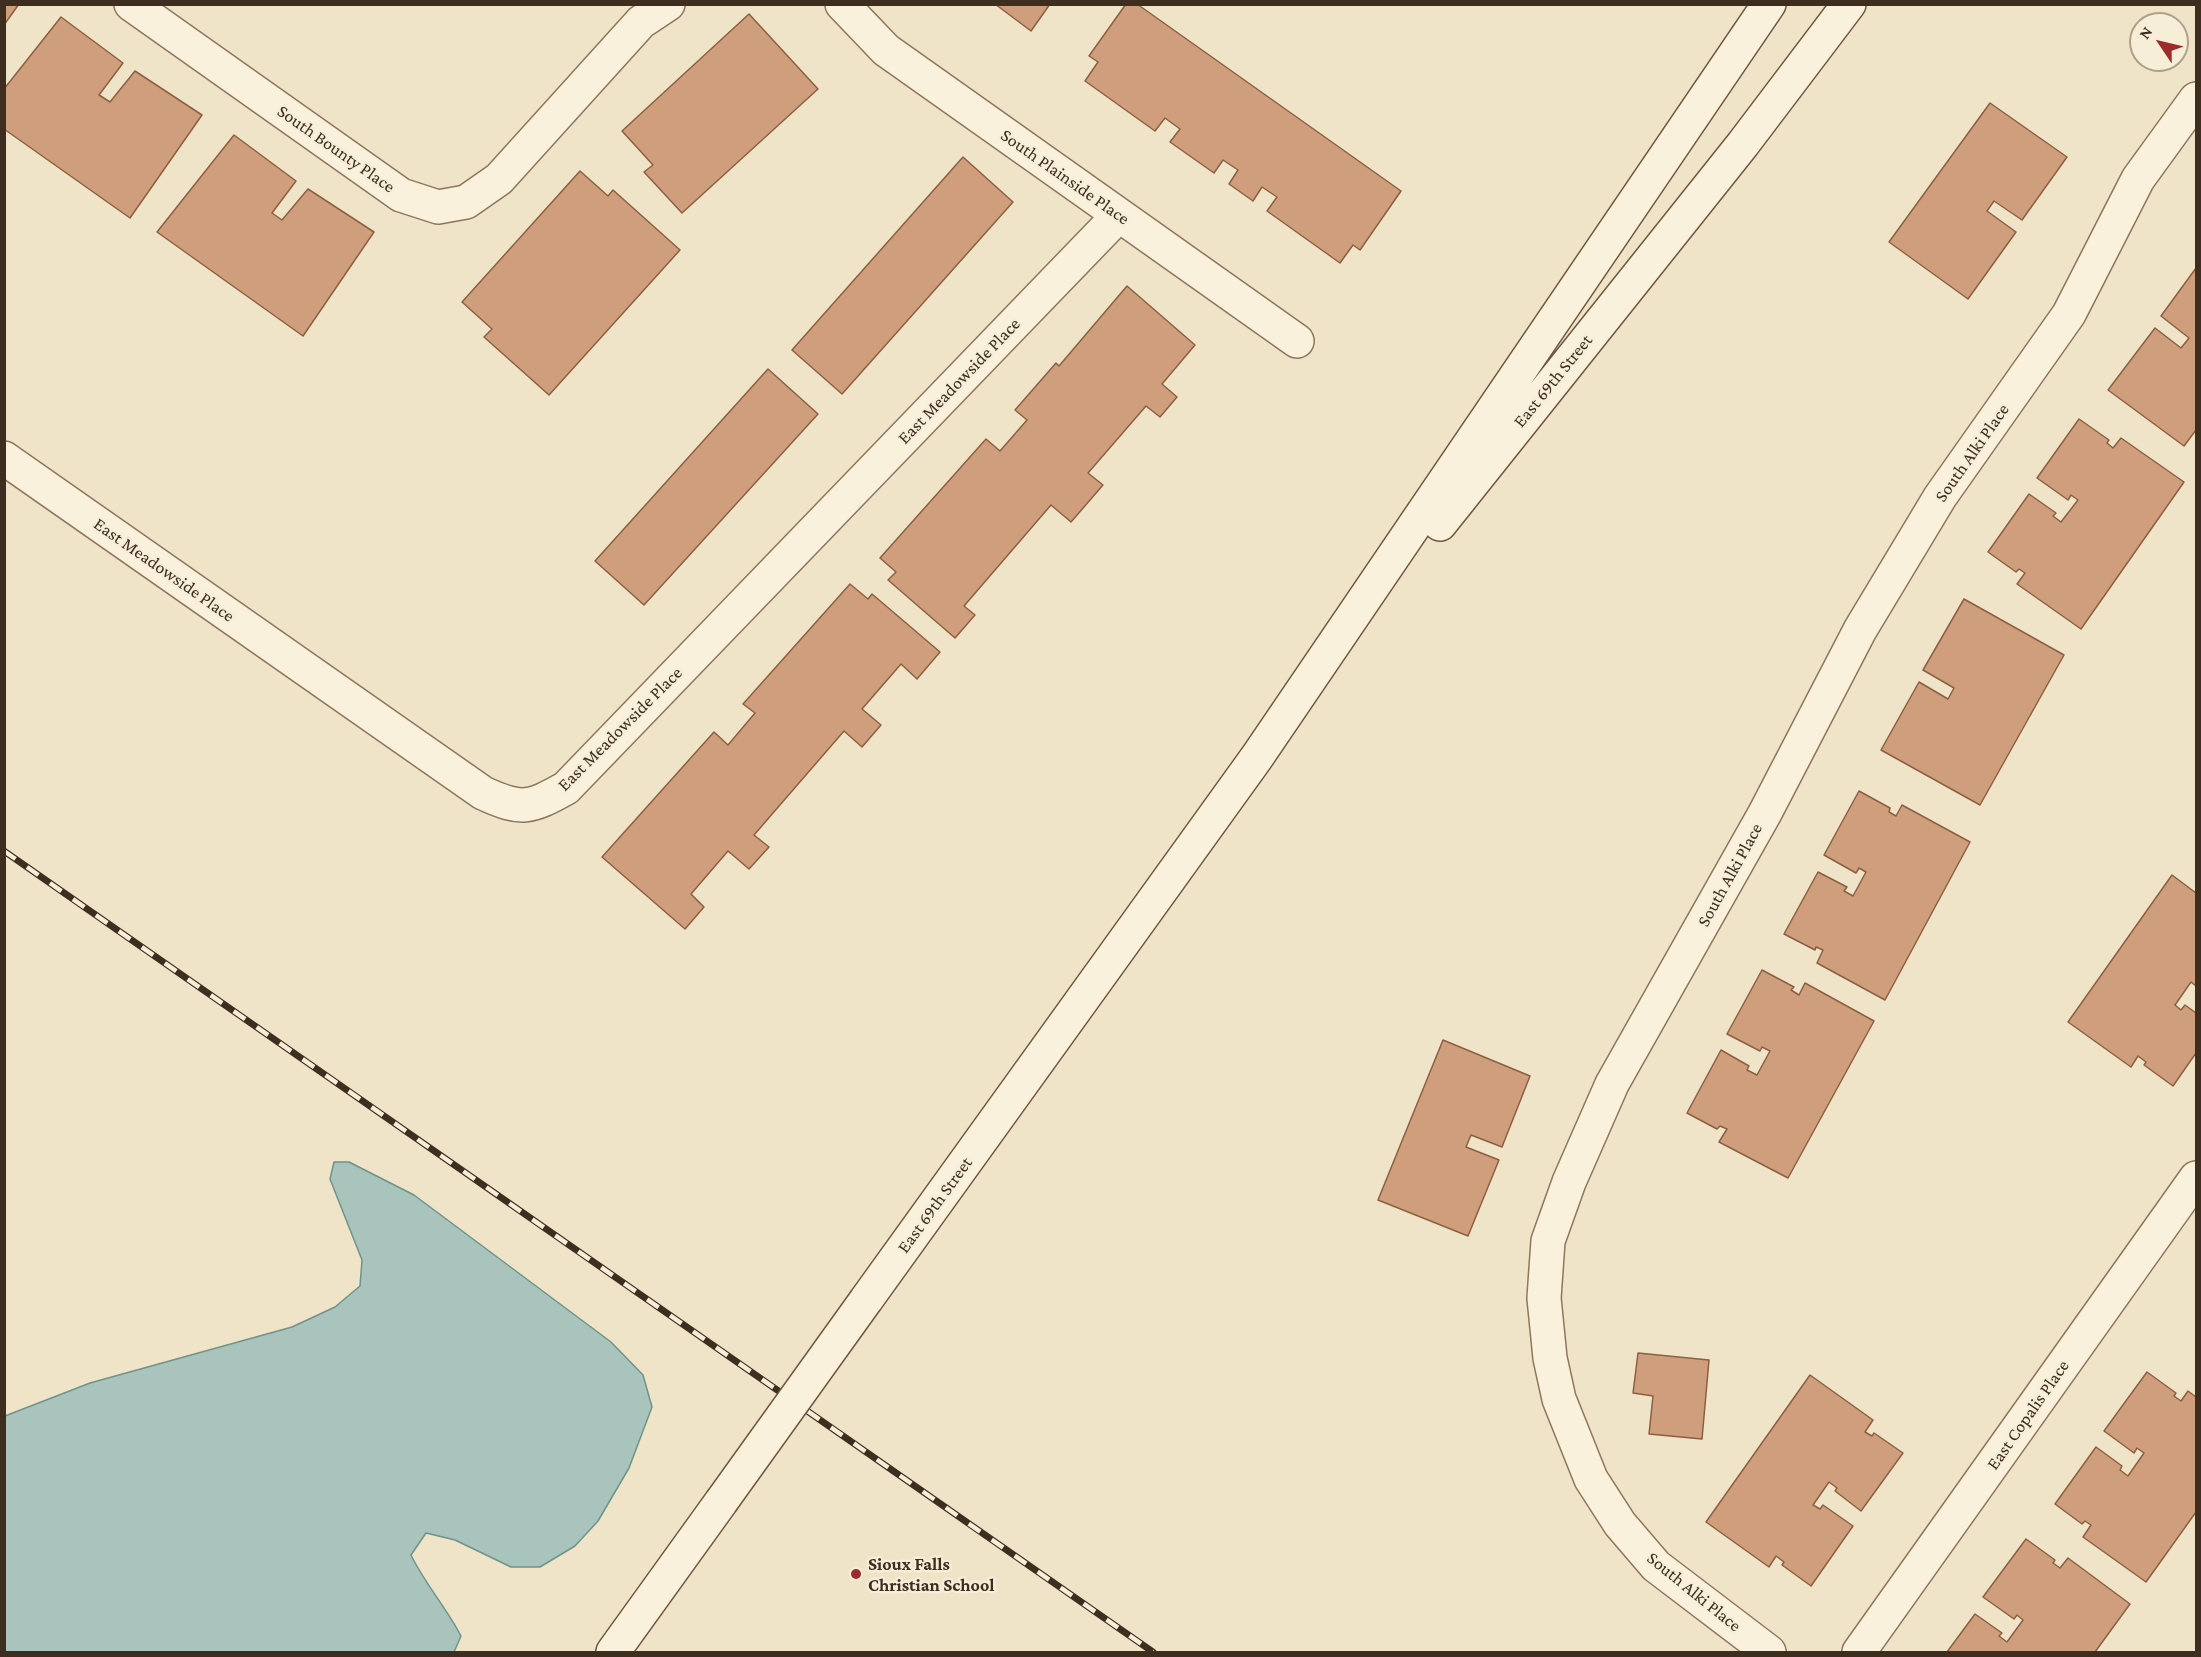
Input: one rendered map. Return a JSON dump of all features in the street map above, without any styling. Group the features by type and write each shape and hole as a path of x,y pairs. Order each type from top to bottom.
{"street":[{"name":"South Bounty Place","path":"131,4 401,195 438,207 466,202 499,179 641,22 668,4"},
{"name":"South Plainside Place","path":"842,4 886,50 1297,341"},
{"name":"East 69th Street","path":"613,1653 1257,757 1769,4"},
{"name":"East 69th Street","path":"1257,757 1743,144 1849,4"},
{"name":"South Alki Place","path":"1769,1653 1656,1566 1620,1524 1591,1479 1559,1399 1550,1358 1544,1298 1548,1241 1569,1182 1612,1084 1765,813 1860,630 1940,497 2069,314 2138,179 2196,99"},
{"name":"East Meadowside Place","path":"4,458 483,793 510,805 537,804 566,788 1119,215"},
{"name":"East Copalis Place","path":"1859,1653 2196,1178"}],"water":[{"path":"334,1162 349,1162 414,1195 611,1342 643,1375 652,1407 629,1468 598,1521 575,1546 540,1567 511,1567 455,1540 426,1533 411,1555 461,1636 454,1652 5,1652 5,1416 90,1383 292,1327 335,1307 360,1286 362,1260 330,1179"}],"building":[{"path":"4,4 19,4 4,25"},
{"path":"995,4 1050,4 1031,31"},
{"path":"1126,4 1137,4 1401,191 1360,250 1353,245 1340,263 1267,211 1277,197 1262,187 1253,201 1229,184 1238,170 1223,160 1214,173 1170,142 1180,129 1165,118 1155,131 1085,81 1098,62 1089,56"},
{"path":"749,14 818,89 682,213 644,172 653,165 622,131"},
{"path":"61,17 123,63 99,95 110,102 135,71 202,115 130,218 4,129 4,89"},
{"path":"1990,103 2067,157 2022,220 1994,201 1987,211 2016,232 1968,299 1889,242"},
{"path":"234,135 296,181 272,213 282,220 308,189 374,232 303,336 157,232"},
{"path":"963,157 1013,202 842,394 792,350"},
{"path":"580,171 608,196 613,190 680,250 549,395 484,337 492,329 462,302"},
{"path":"2196,268 2196,430 2184,446 2108,390 2155,328 2181,348 2189,338 2161,316"},
{"path":"1127,286 1195,345 1162,384 1177,397 1160,417 1146,406 1088,473 1103,485 1071,522 1051,505 964,606 975,615 955,638 888,580 896,572 880,558 986,439 1000,451 1027,420 1015,410 1056,363 1059,366"},
{"path":"768,369 818,414 644,605 595,561"},
{"path":"2079,419 2109,440 2107,443 2113,448 2121,438 2184,482 2081,629 2017,584 2025,573 2019,569 2016,572 1988,552 2029,494 2056,513 2053,516 2061,522 2078,500 2071,495 2068,500 2037,478"},
{"path":"850,584 868,599 872,594 940,652 917,679 901,664 862,709 881,725 862,747 844,731 754,835 769,847 749,869 728,851 691,894 704,907 685,929 602,857 714,732 728,745 755,713 743,704"},
{"path":"1964,599 2064,655 1980,805 1881,750 1919,682 1948,699 1954,688 1923,670"},
{"path":"1859,791 1890,808 1889,812 1896,816 1902,805 1970,842 1885,1000 1817,963 1823,950 1816,947 1815,950 1784,934 1818,872 1847,887 1844,891 1853,896 1866,872 1859,868 1856,873 1824,855"},
{"path":"2172,875 2196,893 2196,986 2191,982 2175,1005 2181,1010 2185,1005 2196,1013 2196,1053 2173,1086 2144,1065 2146,1062 2138,1056 2131,1067 2068,1022"},
{"path":"1762,970 1794,987 1791,990 1799,995 1805,983 1874,1021 1788,1178 1719,1142 1727,1129 1720,1126 1717,1129 1687,1113 1721,1050 1749,1066 1747,1070 1757,1075 1770,1051 1762,1047 1760,1051 1727,1034"},
{"path":"1443,1040 1530,1076 1502,1147 1471,1135 1466,1147 1499,1160 1468,1236 1378,1200"},
{"path":"1638,1353 1709,1360 1702,1439 1649,1434 1653,1396 1633,1393"},
{"path":"2147,1372 2176,1393 2174,1396 2181,1401 2188,1391 2196,1397 2196,1512 2146,1582 2083,1537 2091,1525 2085,1521 2082,1524 2055,1504 2096,1447 2122,1466 2120,1470 2128,1476 2144,1453 2137,1448 2134,1453 2104,1431"},
{"path":"1810,1375 1873,1420 1865,1432 1872,1436 1874,1433 1903,1453 1861,1511 1835,1491 1837,1488 1829,1482 1813,1505 1820,1509 1823,1505 1853,1526 1811,1586 1782,1565 1784,1562 1776,1556 1769,1567 1706,1522"},
{"path":"2026,1539 2055,1560 2053,1563 2060,1568 2068,1558 2130,1604 2095,1652 1947,1652 1975,1614 2002,1633 1999,1636 2007,1642 2023,1620 2017,1615 2014,1619 1983,1597"}],"railway":[{"path":"4,851 1153,1652"}],"place":[{"name":"Sioux Falls Christian School","path":"856,1574"}]}
